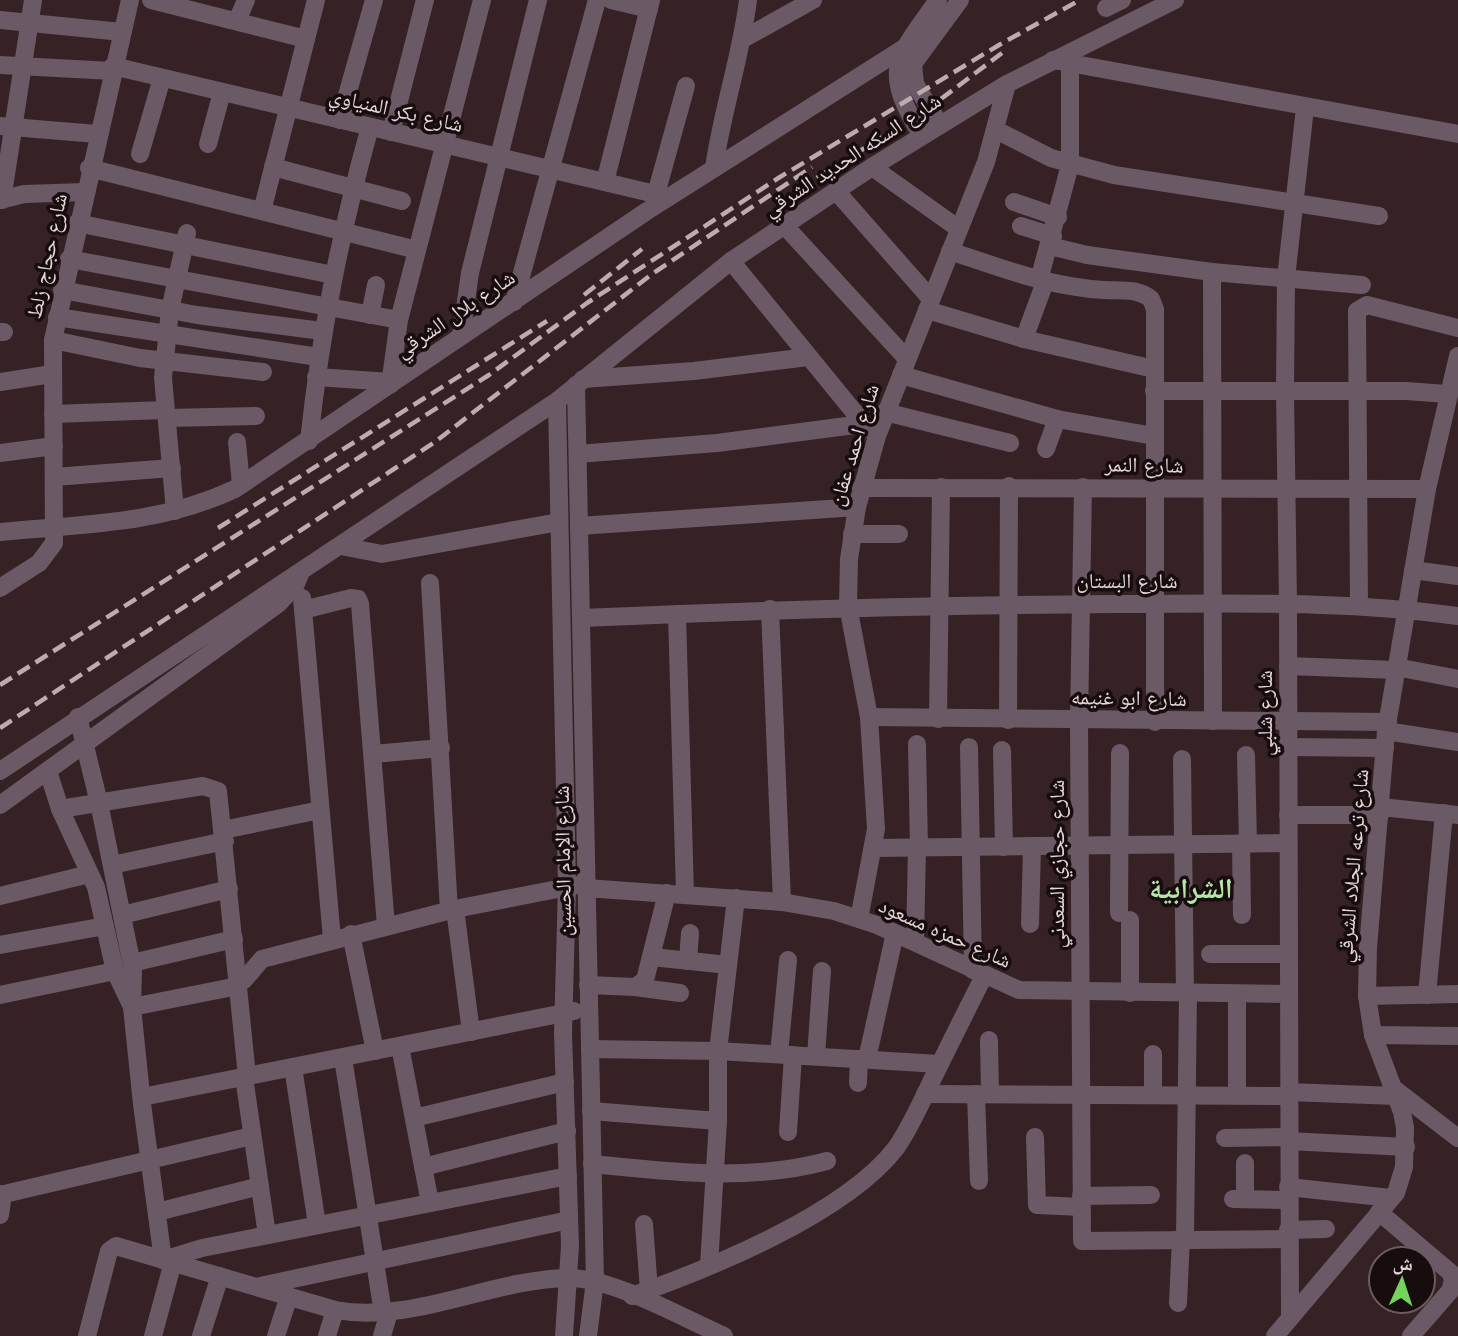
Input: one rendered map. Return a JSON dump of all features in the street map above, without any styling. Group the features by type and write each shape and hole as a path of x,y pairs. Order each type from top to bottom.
{"street":[{"path":"33,0 23,66 7,127 1,200 24,194 84,192"},
{"name":"شارع حجاج زلط","path":"55,527 53,340 89,168 130,0"},
{"path":"151,0 306,39"},
{"path":"237,21 246,0"},
{"path":"262,211 316,0"},
{"path":"340,120 374,0"},
{"path":"391,132 425,0"},
{"path":"316,377 390,383 399,320 482,0"},
{"path":"461,336 470,273 538,0"},
{"path":"514,302 597,0"},
{"path":"605,182 650,4 611,0"},
{"path":"714,168 721,121 743,40 748,0"},
{"path":"743,40 813,0"},
{"path":"922,136 898,89 897,72 904,48 938,0"},
{"path":"940,125 915,84 912,70 916,57 960,0"},
{"name":"شارع السكه الحديد الشرقي","path":"300,574 557,401 731,261 872,167 1007,84 1062,62 1175,0"},
{"path":"0,20 122,32"},
{"name":"شارع بلال الشرقي","path":"0,532 116,523 175,512 195,507 241,485 514,302 662,196 714,168 904,48"},
{"path":"1024,339 1042,281 1070,164 1062,62 1458,134"},
{"name":"شارع بكر المنياوي","path":"0,65 113,69 162,78 662,196"},
{"path":"140,154 162,78"},
{"name":"شارع احمد عفان","path":"859,919 874,848 876,795 869,717 848,606 852,534 869,430 885,412 929,305 996,130 1007,84"},
{"path":"662,196 686,86"},
{"path":"208,144 222,92"},
{"name":"شارع شلبي","path":"1290,1318 1286,278 1305,108"},
{"path":"7,127 97,134"},
{"path":"309,441 318,357 341,231 370,127"},
{"path":"996,130 1032,149 1070,164 1152,181 1379,215"},
{"path":"273,167 402,201"},
{"path":"872,167 959,229"},
{"path":"89,168 416,250"},
{"path":"836,191 929,305 1024,339 1154,369"},
{"path":"1014,202 1058,217"},
{"path":"77,223 185,239 333,275"},
{"path":"784,226 904,367 1057,419 1154,436"},
{"path":"1021,226 1087,256 1212,272 1362,285"},
{"path":"175,512 164,361 170,310 185,239"},
{"path":"950,251 1042,281 1143,293 1151,299 1155,309 1154,722"},
{"path":"69,259 399,320"},
{"path":"731,261 869,430"},
{"path":"1212,272 1213,721"},
{"path":"370,315 376,285"},
{"path":"62,290 276,327 322,331"},
{"path":"1359,604 1356,315 1359,307 1367,305 1458,328"},
{"path":"57,317 318,357"},
{"path":"53,340 164,361 263,372"},
{"name":"شارع ترعه الجلاد الشرقي","path":"1275,1336 1385,1205 1404,1167 1406,1147 1402,1112 1373,1035 1367,996 1367,948 1387,734 1396,669 1427,489 1450,426 1447,394 1458,356"},
{"path":"579,382 808,357"},
{"path":"0,382 52,374"},
{"name":"شارع الإمام الحسين","path":"579,382 579,526 595,1282 588,1336"},
{"path":"1154,391 1447,394"},
{"name":"شارع الإمام الحسين","path":"557,401 567,886 563,1014 569,1278 564,1336"},
{"path":"885,412 1010,443"},
{"path":"53,414 256,416"},
{"path":"1046,449 1057,419"},
{"path":"578,454 869,430"},
{"path":"237,442 241,485"},
{"path":"0,453 54,446"},
{"path":"54,478 173,468"},
{"path":"1008,720 1009,486"},
{"name":"شارع النمر","path":"861,488 1009,486 1427,489"},
{"path":"938,719 941,487"},
{"name":"شارع حجازي السعدني","path":"1083,487 1079,720 1079,1093 1082,1241 1183,1238"},
{"path":"579,526 857,507"},
{"path":"341,546 382,554 559,522"},
{"path":"0,588 46,557 54,543 55,527"},
{"path":"852,534 899,534"},
{"path":"1413,570 1458,576"},
{"path":"300,574 331,939"},
{"path":"0,771 270,589 300,574"},
{"path":"0,805 278,604 288,596 300,574"},
{"path":"430,583 452,910 471,1032"},
{"path":"303,610 351,598 358,599 360,604 386,926"},
{"name":"شارع البستان","path":"582,618 848,606 1008,604 1359,604 1458,616"},
{"path":"770,609 782,902"},
{"path":"635,987 645,979 676,893 677,614"},
{"path":"1288,666 1396,669 1458,679"},
{"path":"78,717 122,915 124,967 132,1007 157,1212 168,1261 153,1336"},
{"name":"شارع ابو غنيمه","path":"869,717 1154,722 1287,721 1387,734"},
{"path":"1287,747 1387,734 1458,743"},
{"path":"915,942 917,744"},
{"path":"641,1293 779,1232 833,1202 873,1173 896,1147 940,1063 978,973 971,847 970,747"},
{"path":"373,754 440,748"},
{"path":"1002,750 1004,847"},
{"path":"1119,753 1118,845 1130,993"},
{"path":"1242,915 1246,755"},
{"path":"1178,1303 1183,1238 1186,1093 1182,759"},
{"path":"48,771 60,809 85,869 96,887 105,926 124,967"},
{"path":"60,809 211,786 220,795 252,1136 267,1235"},
{"path":"0,896 111,861 320,810"},
{"path":"1288,815 1381,811 1451,814 1427,995"},
{"path":"874,848 1288,843"},
{"path":"1030,924 1032,846"},
{"name":"شارع حمزه مسعود","path":"238,984 261,959 331,939 567,886 586,886 782,902 859,919 1019,990 1287,994"},
{"path":"122,915 229,889"},
{"path":"709,1265 718,1121 718,1051 736,898"},
{"path":"0,945 105,926"},
{"path":"688,961 690,933"},
{"path":"858,1083 895,933"},
{"path":"351,934 374,1051"},
{"path":"0,995 234,939"},
{"path":"1210,954 1287,954"},
{"path":"652,957 728,965"},
{"path":"788,960 786,1054 789,1132"},
{"path":"816,1056 822,971"},
{"path":"132,1007 238,984"},
{"path":"588,985 680,993"},
{"path":"1237,994 1237,1094"},
{"path":"1367,996 1458,994"},
{"path":"142,1097 589,1008"},
{"path":"1373,1035 1458,1036"},
{"path":"979,1181 983,1094 989,1040"},
{"path":"400,1046 430,1203"},
{"path":"590,1049 718,1051 940,1063"},
{"path":"1153,1055 1153,1093"},
{"path":"343,1058 375,1262 386,1313 382,1336"},
{"path":"293,1068 317,1225"},
{"path":"414,1118 565,1082"},
{"path":"925,1094 1394,1092 1458,1138"},
{"path":"591,1111 718,1121"},
{"path":"423,1167 566,1131"},
{"path":"0,1215 2,1194 252,1136"},
{"path":"1035,1137 1037,1211 1081,1202 1151,1195"},
{"path":"1225,1138 1288,1139 1406,1147"},
{"path":"592,1164 714,1175 771,1172 827,1161"},
{"path":"1245,1163 1239,1199 1288,1193 1385,1205 1451,1273 1453,1282 1450,1291 1411,1336"},
{"path":"168,1261 202,1248 568,1176"},
{"path":"157,1212 260,1186"},
{"path":"260,1286 569,1220"},
{"path":"641,1293 644,1224"},
{"path":"1183,1238 1289,1234 1326,1228"},
{"path":"87,1336 111,1247 260,1286 335,1310 386,1313 569,1278 641,1293 724,1336"},
{"path":"201,1336 220,1276"},
{"path":"276,1336 289,1296"},
{"path":"327,1336 335,1310"}],"railway":[{"path":"0,685 489,375 587,303 780,177 999,45 1080,0"},
{"path":"799,189 929,108 1002,53"},
{"path":"0,728 435,442 652,274 812,167"},
{"path":"584,295 642,249"},
{"path":"218,528 547,321"}],"district":[{"name":"الشرابية","path":"1191,888"}]}
